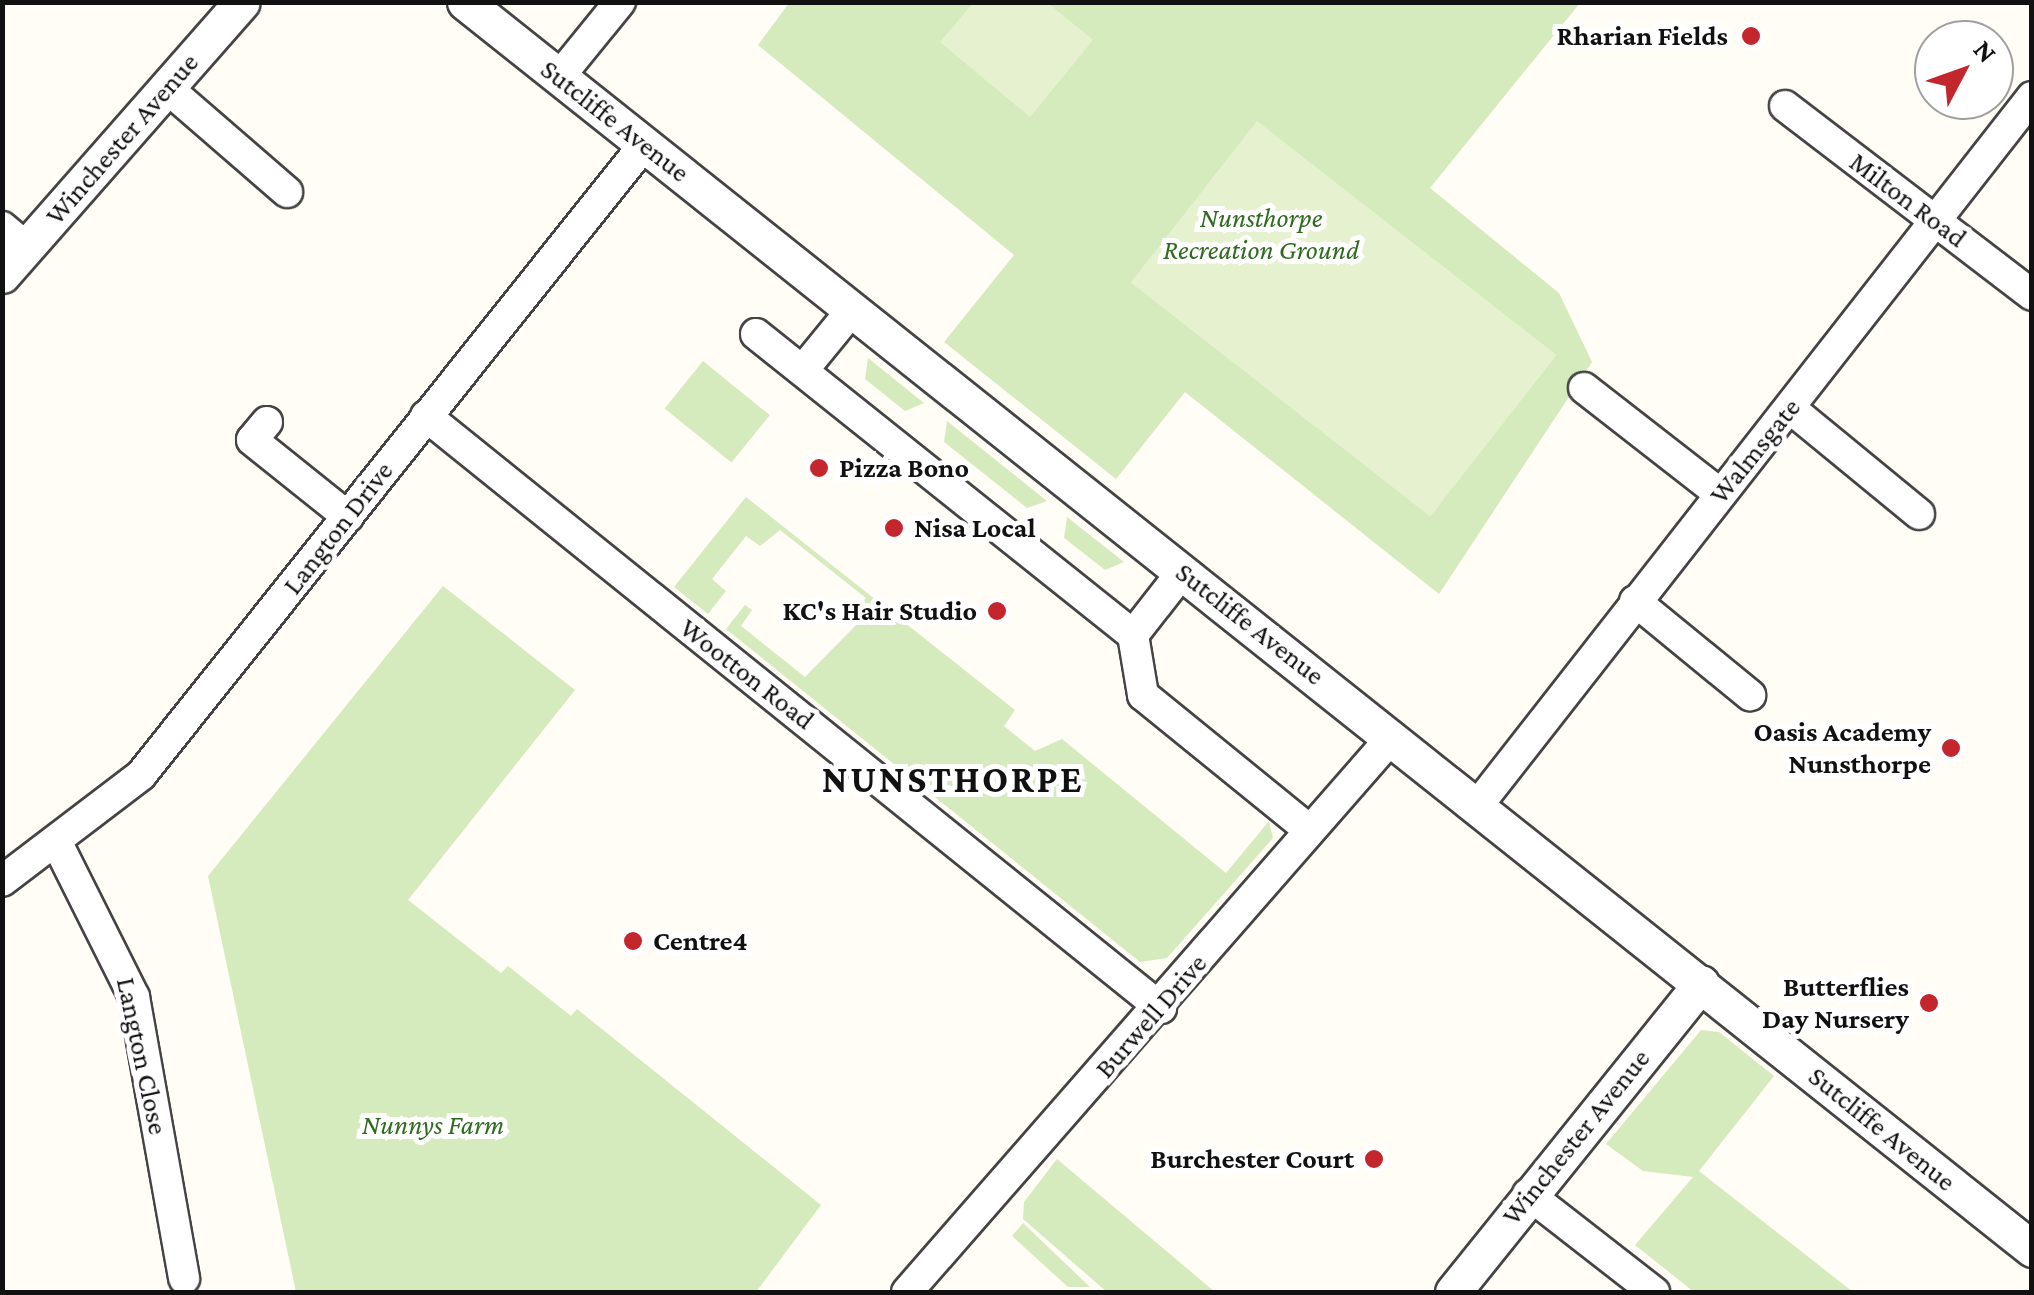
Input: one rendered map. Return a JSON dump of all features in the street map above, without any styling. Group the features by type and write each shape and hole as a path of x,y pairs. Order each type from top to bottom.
{"street":[{"name":"Winchester Avenue","path":"2,275 15,237 167,88 242,2"},
{"name":"Sutcliffe Avenue","path":"465,2 2032,1249"},
{"path":"559,77 620,2"},
{"path":"167,88 288,192"},
{"name":"Walmsgate","path":"1478,805 2032,97"},
{"name":"Milton Road","path":"1785,106 2032,295"},
{"name":"Langton Drive","path":"2,882 58,847 141,775 644,144"},
{"path":"802,370 852,309"},
{"path":"756,334 1133,635 1143,695 1309,830"},
{"path":"1584,388 1720,494"},
{"path":"1790,408 1919,514"},
{"name":"Wootton Road","path":"426,416 1160,1008"},
{"path":"250,441 348,516"},
{"path":"1133,635 1183,571"},
{"path":"1635,601 1750,695"},
{"name":"Burwell Drive","path":"907,1292 1160,1008 1392,737"},
{"name":"Langton Close","path":"58,847 134,997 184,1279"},
{"name":"Winchester Avenue","path":"1453,1292 1700,983"},
{"path":"1528,1194 1654,1292"}],"green space":[{"name":"Nunsthorpe Recreation Ground","path":"789,3 1580,3 1430,188 1559,293 1592,362 1439,594 1185,392 1116,479 944,342 1014,255 758,45"},
{"path":"973,3 1048,3 1093,40 1030,117 940,42"},
{"path":"1257,121 1556,355 1430,516 1131,283"},
{"path":"868,358 924,403 905,411 865,379"},
{"path":"703,361 770,415 731,463 665,408"},
{"path":"947,421 1047,501 1027,508 944,442"},
{"path":"746,497 1015,710 1004,726 1035,751 1062,739 1226,873 1269,821 1273,838 1167,958 1140,962 726,629 745,605 752,610 741,626 805,677 862,619 855,613 866,598 780,530 760,546 746,536 712,579 726,591 708,614 674,587"},
{"path":"1067,517 1124,562 1105,570 1064,538"},
{"name":"Nunnys Farm","path":"443,586 575,690 408,900 501,973 508,966 571,1016 577,1009 821,1205 756,1292 296,1292 208,876"},
{"path":"1701,1030 1719,1032 1774,1076 1699,1171 1853,1292 1694,1292 1635,1245 1693,1177 1643,1171 1606,1144"},
{"path":"1057,1159 1215,1292 1107,1292 1023,1219 1024,1202"},
{"path":"1023,1223 1090,1287 1068,1287 1012,1236"}],"place":[{"name":"Rharian Fields","path":"1751,36"},
{"name":"Pizza Bono","path":"819,468"},
{"name":"Nisa Local","path":"894,528"},
{"name":"KC's Hair Studio","path":"997,611"},
{"name":"Oasis Academy Nunsthorpe","path":"1951,748"},
{"name":"Centre4","path":"633,941"},
{"name":"Butterflies Day Nursery","path":"1929,1003"},
{"name":"Burchester Court","path":"1374,1159"}],"district":[{"name":"NUNSTHORPE","path":"953,780"}]}
